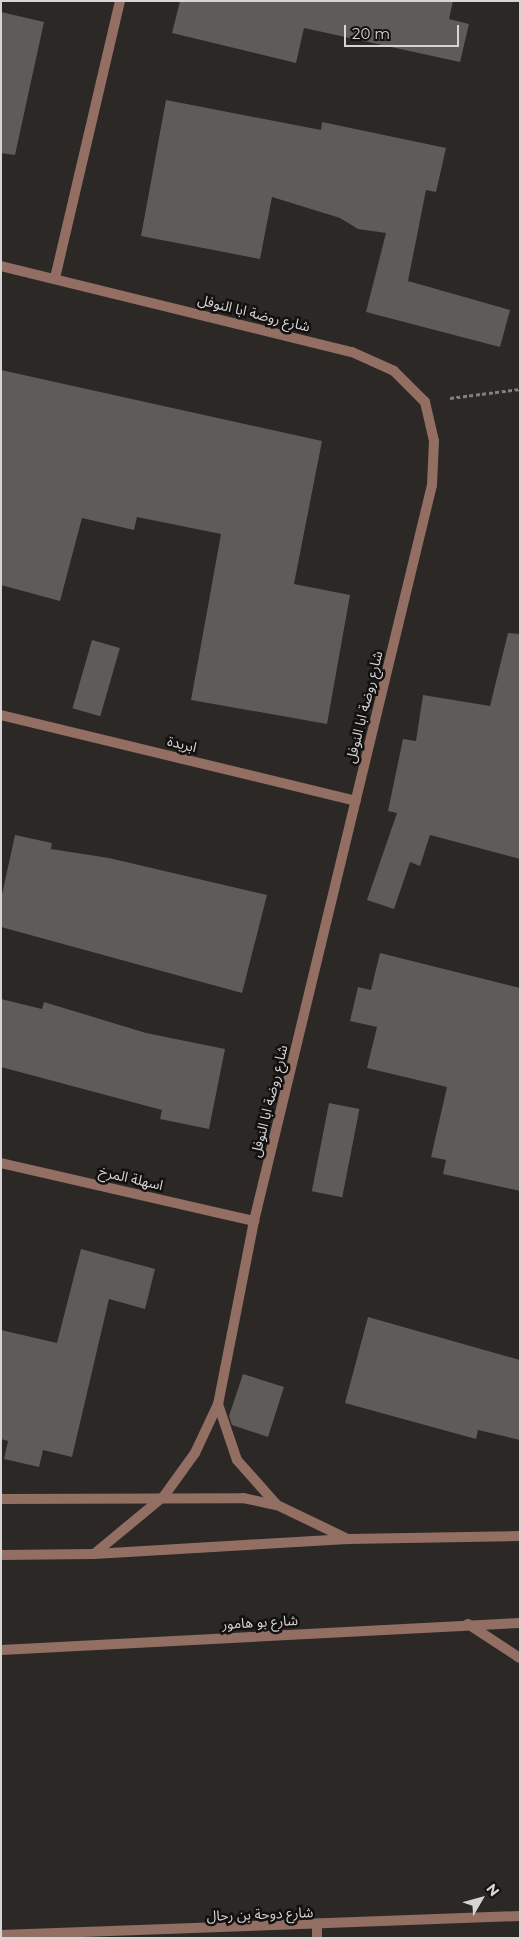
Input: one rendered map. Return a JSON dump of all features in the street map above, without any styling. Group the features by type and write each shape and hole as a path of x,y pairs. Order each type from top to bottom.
{"street":[{"path":"55,278 120,1"},
{"name":"شارع روضة ابا النوفل","path":"1,266 352,352 394,371 425,402 434,441 432,485 254,1221 218,1404 195,1452 164,1496 94,1554"},
{"name":"ابريدة","path":"1,714 356,800"},
{"name":"اسهلة المرخ","path":"1,1163 254,1221"},
{"path":"218,1404 238,1460 277,1505"},
{"path":"1,1499 164,1496 243,1498 277,1505 348,1539"},
{"path":"1,1555 94,1554 348,1539 520,1536"},
{"name":"شارع بو هامور","path":"1,1650 468,1624 520,1623"},
{"path":"468,1624 520,1658"},
{"name":"شارع دوحة بن رحال","path":"1,1935 317,1926 520,1916"},
{"path":"317,1926 317,1938"}],"path":[{"path":"425,402 520,389"}],"building":[{"path":"180,1 453,1 449,19 469,24 460,62 304,28 296,63 172,33"},
{"path":"1,12 44,22 15,155 1,153"},
{"path":"166,100 321,130 322,122 446,148 436,192 426,190 408,281 510,310 500,347 366,312 386,233 358,229 340,218 272,197 260,259 141,236"},
{"path":"1,370 322,441 294,584 350,595 327,724 191,700 221,534 137,517 134,530 82,518 60,601 1,585"},
{"path":"508,633 520,634 520,859 430,835 420,866 410,862 394,909 367,900 397,813 388,811 403,739 416,741 423,695 490,706"},
{"path":"92,640 120,648 100,716 72,708"},
{"path":"15,835 52,843 51,849 109,858 267,895 242,993 1,927 1,899"},
{"path":"380,953 520,988 520,1191 443,1174 446,1160 431,1157 447,1087 367,1068 377,1027 350,1021 358,987 371,990"},
{"path":"1,999 42,1009 44,1002 146,1033 225,1049 209,1129 160,1119 162,1110 1,1067"},
{"path":"329,1103 359,1109 342,1197 312,1191"},
{"path":"81,1249 155,1269 145,1309 109,1299 72,1457 43,1450 39,1467 4,1459 8,1441 1,1439 1,1330 57,1343"},
{"path":"368,1317 520,1360 520,1440 478,1430 476,1439 345,1403"},
{"path":"243,1374 284,1387 268,1437 232,1425 229,1416"}]}
